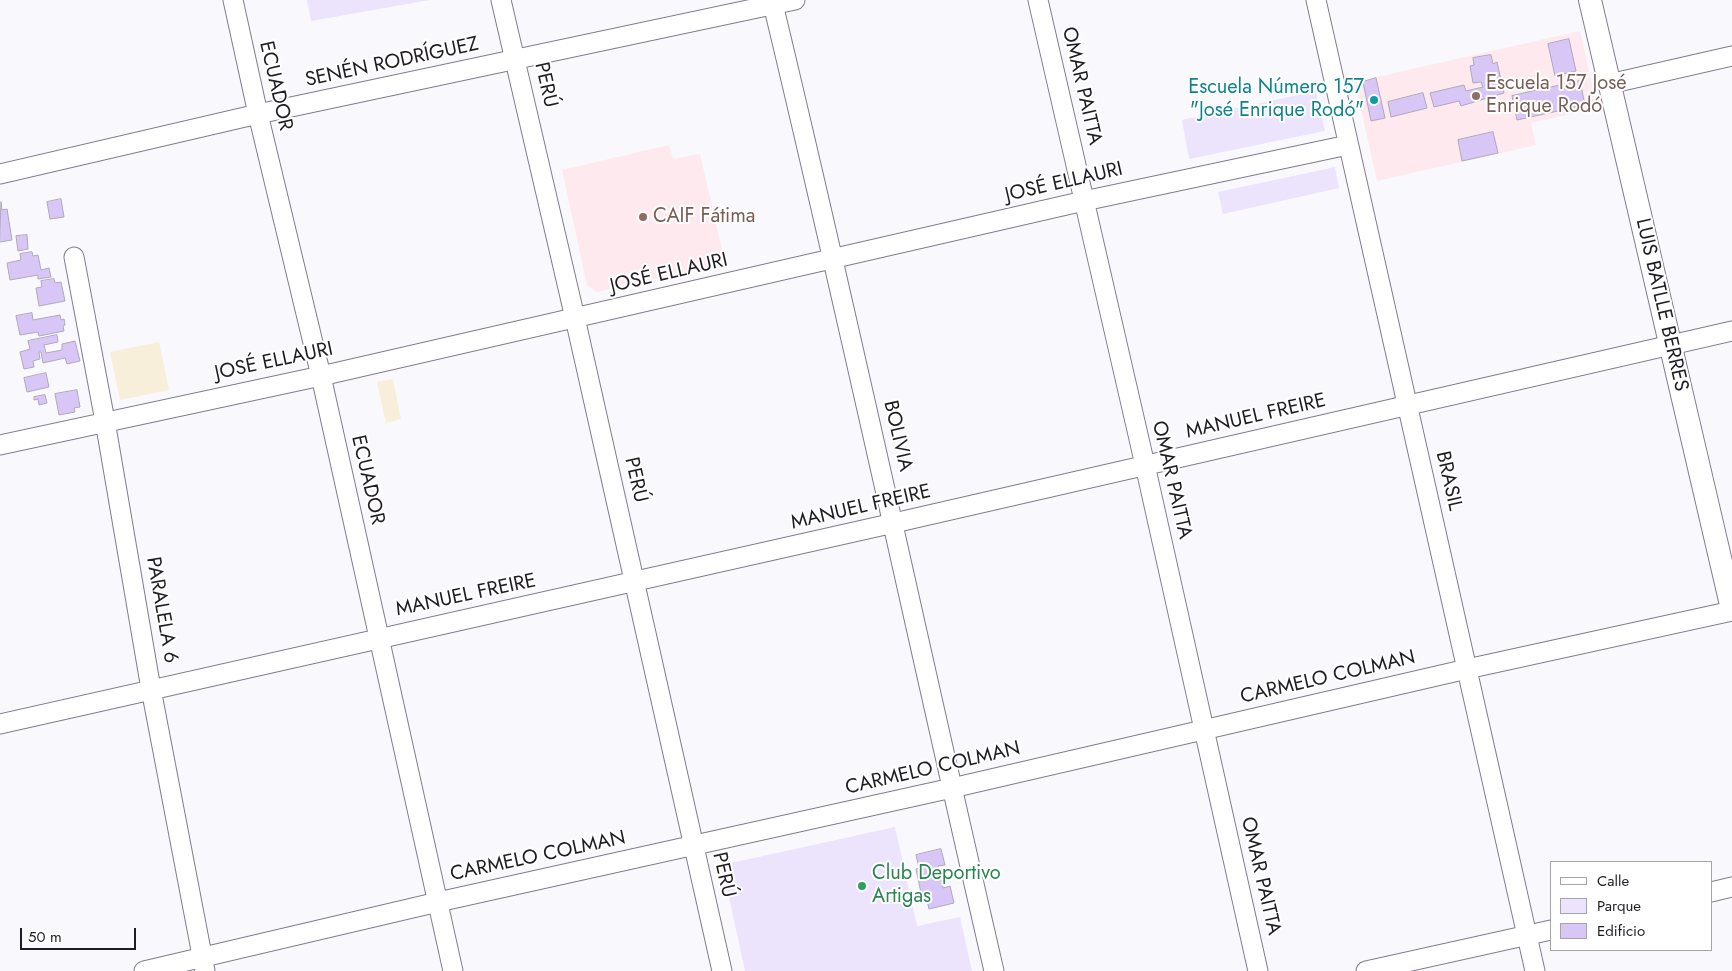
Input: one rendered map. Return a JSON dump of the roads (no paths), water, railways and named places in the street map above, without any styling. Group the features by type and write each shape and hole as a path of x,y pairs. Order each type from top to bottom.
{"street":[{"name":"ECUADOR","path":"233,0 258,114 321,376 453,971"},
{"name":"PERÚ","path":"502,0 576,318 722,971"},
{"name":"SENÉN RODRÍGUEZ","path":"0,174 258,114 772,2 795,0"},
{"name":"OMAR PAITTA","path":"1038,0 1145,465 1258,971"},
{"name":"BRASIL","path":"1316,0 1535,971"},
{"name":"LUIS BATLLE BERRES","path":"1590,0 1732,610"},
{"name":"BOLIVIA","path":"772,2 894,523 994,971"},
{"path":"1609,84 1732,56"},
{"name":"JOSÉ ELLAURI","path":"0,445 321,376 1084,201 1348,145"},
{"name":"PARALELA 6","path":"74,257 204,965"},
{"name":"MANUEL FREIRE","path":"0,724 634,582 1732,331"},
{"name":"CARMELO COLMAN","path":"144,971 204,965 438,902 952,788 1732,610"},
{"path":"1712,892 1732,887"},
{"path":"1366,971 1550,930"}],"place":[{"name":"Escuela 157 José Enrique Rodó","path":"1476,96"},
{"name":"Escuela Número 157 \"José Enrique Rodó\"","path":"1374,100"},
{"name":"CAIF Fátima","path":"643,217"},
{"name":"Club Deportivo Artigas","path":"862,886"}]}
